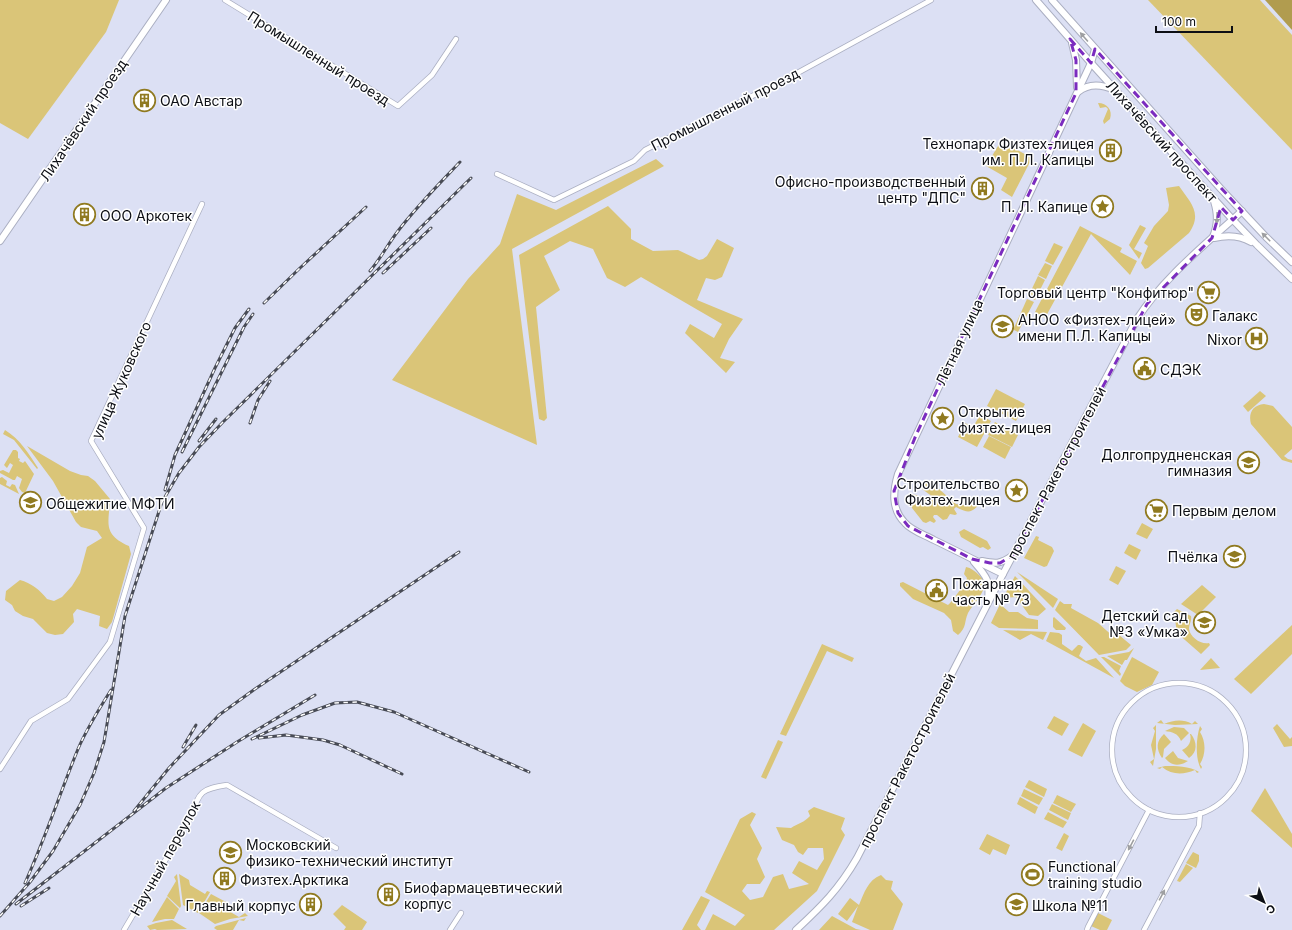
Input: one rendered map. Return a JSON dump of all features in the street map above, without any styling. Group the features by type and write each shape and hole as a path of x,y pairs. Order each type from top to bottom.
{"main road":[{"name":"Лихачёвский проезд","path":"0,241 166,0"},
{"name":"Лихачёвский проспект","path":"1036,0 1233,220 1292,279"},
{"name":"Лихачёвский проспект","path":"1052,0 1242,211 1292,262"},
{"path":"1070,39 1076,60 1078,80 1076,93"},
{"name":"Лётная улица","path":"1003,574 905,524 895,504 895,483 928,407 1091,63 1095,49"},
{"path":"1076,93 1087,86 1093,85 1106,87 1117,92"},
{"path":"1212,238 1218,222 1214,198"},
{"name":"проспект Ракетостроителей","path":"796,930 831,896 853,864 1140,314 1153,296 1174,273 1242,211"},
{"path":"1212,238 1232,236 1247,239 1257,245"},
{"path":"972,559 1000,563 1014,555"},
{"path":"972,559 984,574 988,582 988,603"}],"street":[{"name":"Промышленный проезд","path":"225,0 398,106 432,75 456,39"},
{"name":"Промышленный проезд","path":"497,174 554,200 634,161 645,150 790,77 931,0"},
{"name":"улица Жуковского","path":"0,769 31,721 68,699 110,642 144,528 91,441 202,204"},
{"path":"1181,683 1203,687 1216,694 1226,702 1236,715 1242,728 1245,742 1244,763 1237,782 1229,794 1213,808 1200,813 1186,816 1171,816 1149,810 1138,803 1127,792 1120,782 1114,768 1112,746 1116,725 1133,701 1152,688 1166,684 1181,683"},
{"name":"Научный переулок","path":"124,930 192,815 197,798 204,791 214,787 227,785 336,848"},
{"path":"1087,930 1149,810"},
{"path":"1144,930 1199,826 1200,813"},
{"path":"450,930 461,913"}],"highlighted area":[{"path":"1070,39 1091,63 1095,49 1242,211 1233,220 1221,207 1212,238 1147,304 1013,555 1000,563 990,563 972,559 908,526 898,513 894,491 916,435 1076,93 1076,60"}],"shaded area":[{"path":"0,0 119,0 106,32 28,139 0,123"},
{"path":"1148,0 1260,0 1292,35 1292,150"},
{"path":"1265,0 1292,0 1292,30"},
{"path":"1098,103 1107,106 1111,113 1110,119 1104,124 1103,121 1108,109 1106,107 1100,108"},
{"path":"1001,141 1032,158 1012,197 1001,190 1007,178 986,166"},
{"path":"656,159 664,166 512,249 537,445 392,380 468,279 500,244 517,194 556,210"},
{"path":"1179,186 1193,208 1195,219 1193,226 1189,233 1145,269 1141,263 1148,246 1144,243 1154,226 1168,211 1169,205 1166,188"},
{"path":"608,206 631,229 631,239 653,251 678,250 699,260 707,256 717,239 734,248 722,277 715,280 706,278 697,300 743,319 729,339 720,358 735,362 726,373 685,333 690,324 714,338 722,324 641,277 625,287 607,278 593,249 570,241 544,256 560,290 536,307 547,418 544,421 539,419 519,255"},
{"path":"1140,225 1146,228 1134,249 1142,253 1139,259 1129,245"},
{"path":"1080,226 1122,248 1120,252 1137,261 1130,275 1091,234 1045,318 1035,312"},
{"path":"1054,243 1063,247 1053,265 1045,261"},
{"path":"1045,263 1052,266 1046,279 1038,275"},
{"path":"1038,276 1045,280 1035,300 1028,297"},
{"path":"1027,299 1034,302 1018,332 1014,330 1014,328"},
{"path":"996,389 1025,404 1016,421 987,406"},
{"path":"1260,391 1266,396 1248,412 1243,406"},
{"path":"1264,404 1273,406 1292,427 1292,449 1284,456 1292,460 1292,463 1282,460 1251,424 1250,416 1252,410 1257,406"},
{"path":"980,415 991,421 977,447 958,437 965,423 973,427"},
{"path":"995,422 1018,435 1012,447 988,435"},
{"path":"5,430 24,447 38,468 37,469 14,440 3,434"},
{"path":"989,436 1011,447 1005,459 983,447"},
{"path":"27,446 70,471 88,476 95,481 110,499 108,521 109,527 114,537 120,542 129,546 131,554 112,622 107,629 99,626 100,616 77,609 73,614 74,622 63,634 55,635 47,633 33,619 23,616 15,611 12,605 5,600 6,591 20,580 35,587 47,599 54,601 62,597 72,586 80,573 87,547 102,538 97,531 81,527 76,522 53,481"},
{"path":"13,450 18,452 18,458 20,459 19,461 23,463 25,461 34,474 25,493 19,488 22,479 17,476 15,480 13,480 0,473 0,471 3,470 9,473 13,465 10,463 7,468 4,465"},
{"path":"2,477 7,481 6,485 10,487 12,484 15,485 19,494 0,484 0,478"},
{"path":"925,480 929,480 931,485 939,489 956,504 970,506 977,498 981,502 970,511 964,511 956,507 954,509 957,514 950,514 947,519 943,520 937,515 934,515 933,517 936,521 934,523 930,521 926,523 923,522 912,508 910,497 913,494 933,500 933,497 922,489 922,484"},
{"path":"1142,523 1153,529 1147,539 1136,534"},
{"path":"964,529 987,541 991,548 988,550 983,547 980,548 961,537 959,532"},
{"path":"1036,536 1039,537 1038,540 1052,547 1054,551 1047,566 1044,567 1024,558"},
{"path":"1129,544 1141,550 1136,560 1124,553"},
{"path":"1116,566 1126,571 1118,585 1109,580"},
{"path":"966,567 970,568 979,575 984,584 981,594 968,613 964,627 958,635 953,631 951,620 944,613 913,599 900,586 900,583 903,582 948,605 962,588 967,578 964,574"},
{"path":"1017,572 1058,599 1053,608"},
{"path":"1015,576 1046,609 1038,616 1029,615 1016,597 1003,598"},
{"path":"1202,585 1216,597 1198,615 1181,604"},
{"path":"1060,601 1064,604 1072,604 1071,608 1098,623 1115,638 1119,635 1131,645 1126,650 1099,655 1055,610"},
{"path":"1000,604 1009,612 1018,612 1027,618 1038,620 1038,629 999,628 991,623"},
{"path":"1177,609 1191,616 1189,629 1191,635 1199,642 1209,643 1210,645 1201,654 1177,633 1174,612"},
{"path":"1054,617 1066,628 1065,630 1056,630 1053,627"},
{"path":"1292,625 1292,654 1251,694 1234,679"},
{"path":"1003,630 1047,632 1043,640 1031,634 1020,640"},
{"path":"1050,632 1059,633 1062,635 1062,644 1072,651 1078,645 1083,647 1079,656 1086,661 1096,658 1114,678 1046,641"},
{"path":"822,644 854,658 852,662 827,651 786,736 780,734"},
{"path":"1134,648 1127,660 1125,660 1122,665 1107,656 1129,652"},
{"path":"1101,657 1104,657 1121,666 1119,671 1121,674 1120,676"},
{"path":"1132,657 1159,672 1152,685 1137,692 1125,686 1120,681"},
{"path":"1211,658 1220,668 1200,670"},
{"path":"1054,716 1069,724 1062,736 1047,728"},
{"path":"1161,720 1164,724 1157,723"},
{"path":"1185,721 1192,724 1195,721 1198,724 1175,725 1164,724"},
{"path":"1083,723 1096,731 1082,757 1068,750"},
{"path":"1277,724 1290,739 1292,737 1292,746 1284,747 1273,728"},
{"path":"1156,725 1156,749 1153,766 1150,762 1154,759 1151,745 1155,731 1153,728"},
{"path":"1200,726 1202,729 1200,732 1204,748 1200,764 1202,767 1201,769 1198,759 1197,748"},
{"path":"1174,727 1184,728 1189,733 1181,741 1180,738 1172,732 1165,731"},
{"path":"1164,734 1171,742 1164,749 1162,758 1158,748 1158,742"},
{"path":"1190,734 1196,747 1194,753 1189,758 1182,750 1189,744 1191,739"},
{"path":"778,740 783,742 766,779 761,777"},
{"path":"1173,751 1178,758 1188,761 1179,765 1170,763 1165,758"},
{"path":"1165,766 1178,766 1195,770 1186,773 1174,773 1162,767 1160,769 1157,768"},
{"path":"1029,780 1047,789 1044,797 1025,787"},
{"path":"1265,788 1292,834 1292,848 1251,811"},
{"path":"1024,789 1043,798 1039,805 1021,796"},
{"path":"1057,795 1076,804 1071,812 1053,803"},
{"path":"1020,797 1038,807 1035,814 1017,804"},
{"path":"1052,804 1071,813 1068,820 1049,810"},
{"path":"814,807 845,818 841,829 845,835 817,891 774,930 705,930 713,914 735,926 745,915 705,892 740,819 752,812 756,814 750,825 762,848 757,859 765,877 760,884 747,884 742,891 750,900 763,897 773,877 783,874 789,889 809,884 792,873 799,861 817,870 824,859 823,848 808,848 803,855 798,852 794,845 782,840 776,827 791,828 808,818 810,816 808,811"},
{"path":"1048,812 1067,822 1063,828 1044,819"},
{"path":"1064,833 1069,836 1062,851 1056,848"},
{"path":"987,834 1010,845 1006,855 993,849 990,855 979,849"},
{"path":"1193,852 1199,855 1199,861 1196,868 1186,863"},
{"path":"1186,864 1193,868 1180,882 1177,881"},
{"path":"177,874 180,908 167,896 176,881 174,877"},
{"path":"179,874 189,880 190,885 205,894 207,891 210,892 198,913 183,905"},
{"path":"881,875 886,880 893,881 891,889 903,904 893,930 870,930 852,922 858,906 847,921 838,914 850,898 859,905 870,884"},
{"path":"211,894 226,902 228,905 227,910 239,917 245,913 248,916 230,919 215,924 199,913"},
{"path":"701,896 710,900 697,925 701,930 682,930"},
{"path":"167,897 179,909 174,919 165,919 152,922"},
{"path":"342,905 367,922 362,930 344,930 346,927 333,914"},
{"path":"1098,913 1112,920 1107,930 1100,930 1091,926"},
{"path":"832,916 856,929 861,930 819,930"},
{"path":"246,918 244,921 239,920 233,930 217,930 214,928 216,926"},
{"path":"172,920 187,929 150,930 147,926 156,923"}],"railway":[{"path":"370,271 405,222 428,195 460,162"},
{"path":"0,916 30,882 53,851 80,805 94,773 104,742 125,616 162,502 179,473 199,447 223,422 471,178"},
{"path":"264,303 366,207"},
{"path":"383,273 431,228"},
{"path":"165,490 175,455 215,368 235,328 249,309"},
{"path":"182,452 244,327 253,314"},
{"path":"250,423 258,400 270,381"},
{"path":"199,441 216,419"},
{"path":"134,811 169,768 219,715 255,689 459,552"},
{"path":"25,883 78,749 89,726 111,690"},
{"path":"16,904 166,788 237,742 315,695"},
{"path":"252,739 302,715 335,703 357,702 394,712 529,772"},
{"path":"183,747 196,725"},
{"path":"259,738 286,735 323,740 340,745 402,774"},
{"path":"21,906 49,888"}],"place":[{"name":"ОАО Австар","path":"145,100"},
{"name":"Технопарк Физтех-лицея им. П.Л. Капицы","path":"1110,151"},
{"name":"Офисно-производственный центр \"ДПС\"","path":"982,189"},
{"name":"П. Л. Капице","path":"1103,206"},
{"name":"ООО Аркотек","path":"85,215"},
{"name":"Торговый центр \"Конфитюр\"","path":"1209,292"},
{"name":"Галакс","path":"1196,315"},
{"name":"АНОО «Физтех-лицей» имени П.Л. Капицы","path":"1003,327"},
{"name":"Nixor","path":"1257,339"},
{"name":"СДЭК","path":"1145,369"},
{"name":"Открытие физтех-лицея","path":"943,419"},
{"name":"Долгопрудненская гимназия","path":"1248,462"},
{"name":"Строительство Физтех-лицея","path":"1016,491"},
{"name":"Общежитие МФТИ","path":"31,503"},
{"name":"Первым делом","path":"1156,510"},
{"name":"Пчёлка","path":"1234,556"},
{"name":"Пожарная часть № 73","path":"937,591"},
{"name":"Детский сад №3 «Умка»","path":"1204,623"},
{"name":"Московский физико-технический институт","path":"231,852"},
{"name":"Functional training studio","path":"1033,874"},
{"name":"Физтех.Арктика","path":"224,879"},
{"name":"Биофармацевтический корпус","path":"389,895"},
{"name":"Главный корпус","path":"311,905"},
{"name":"Школа №11","path":"1016,905"}]}
